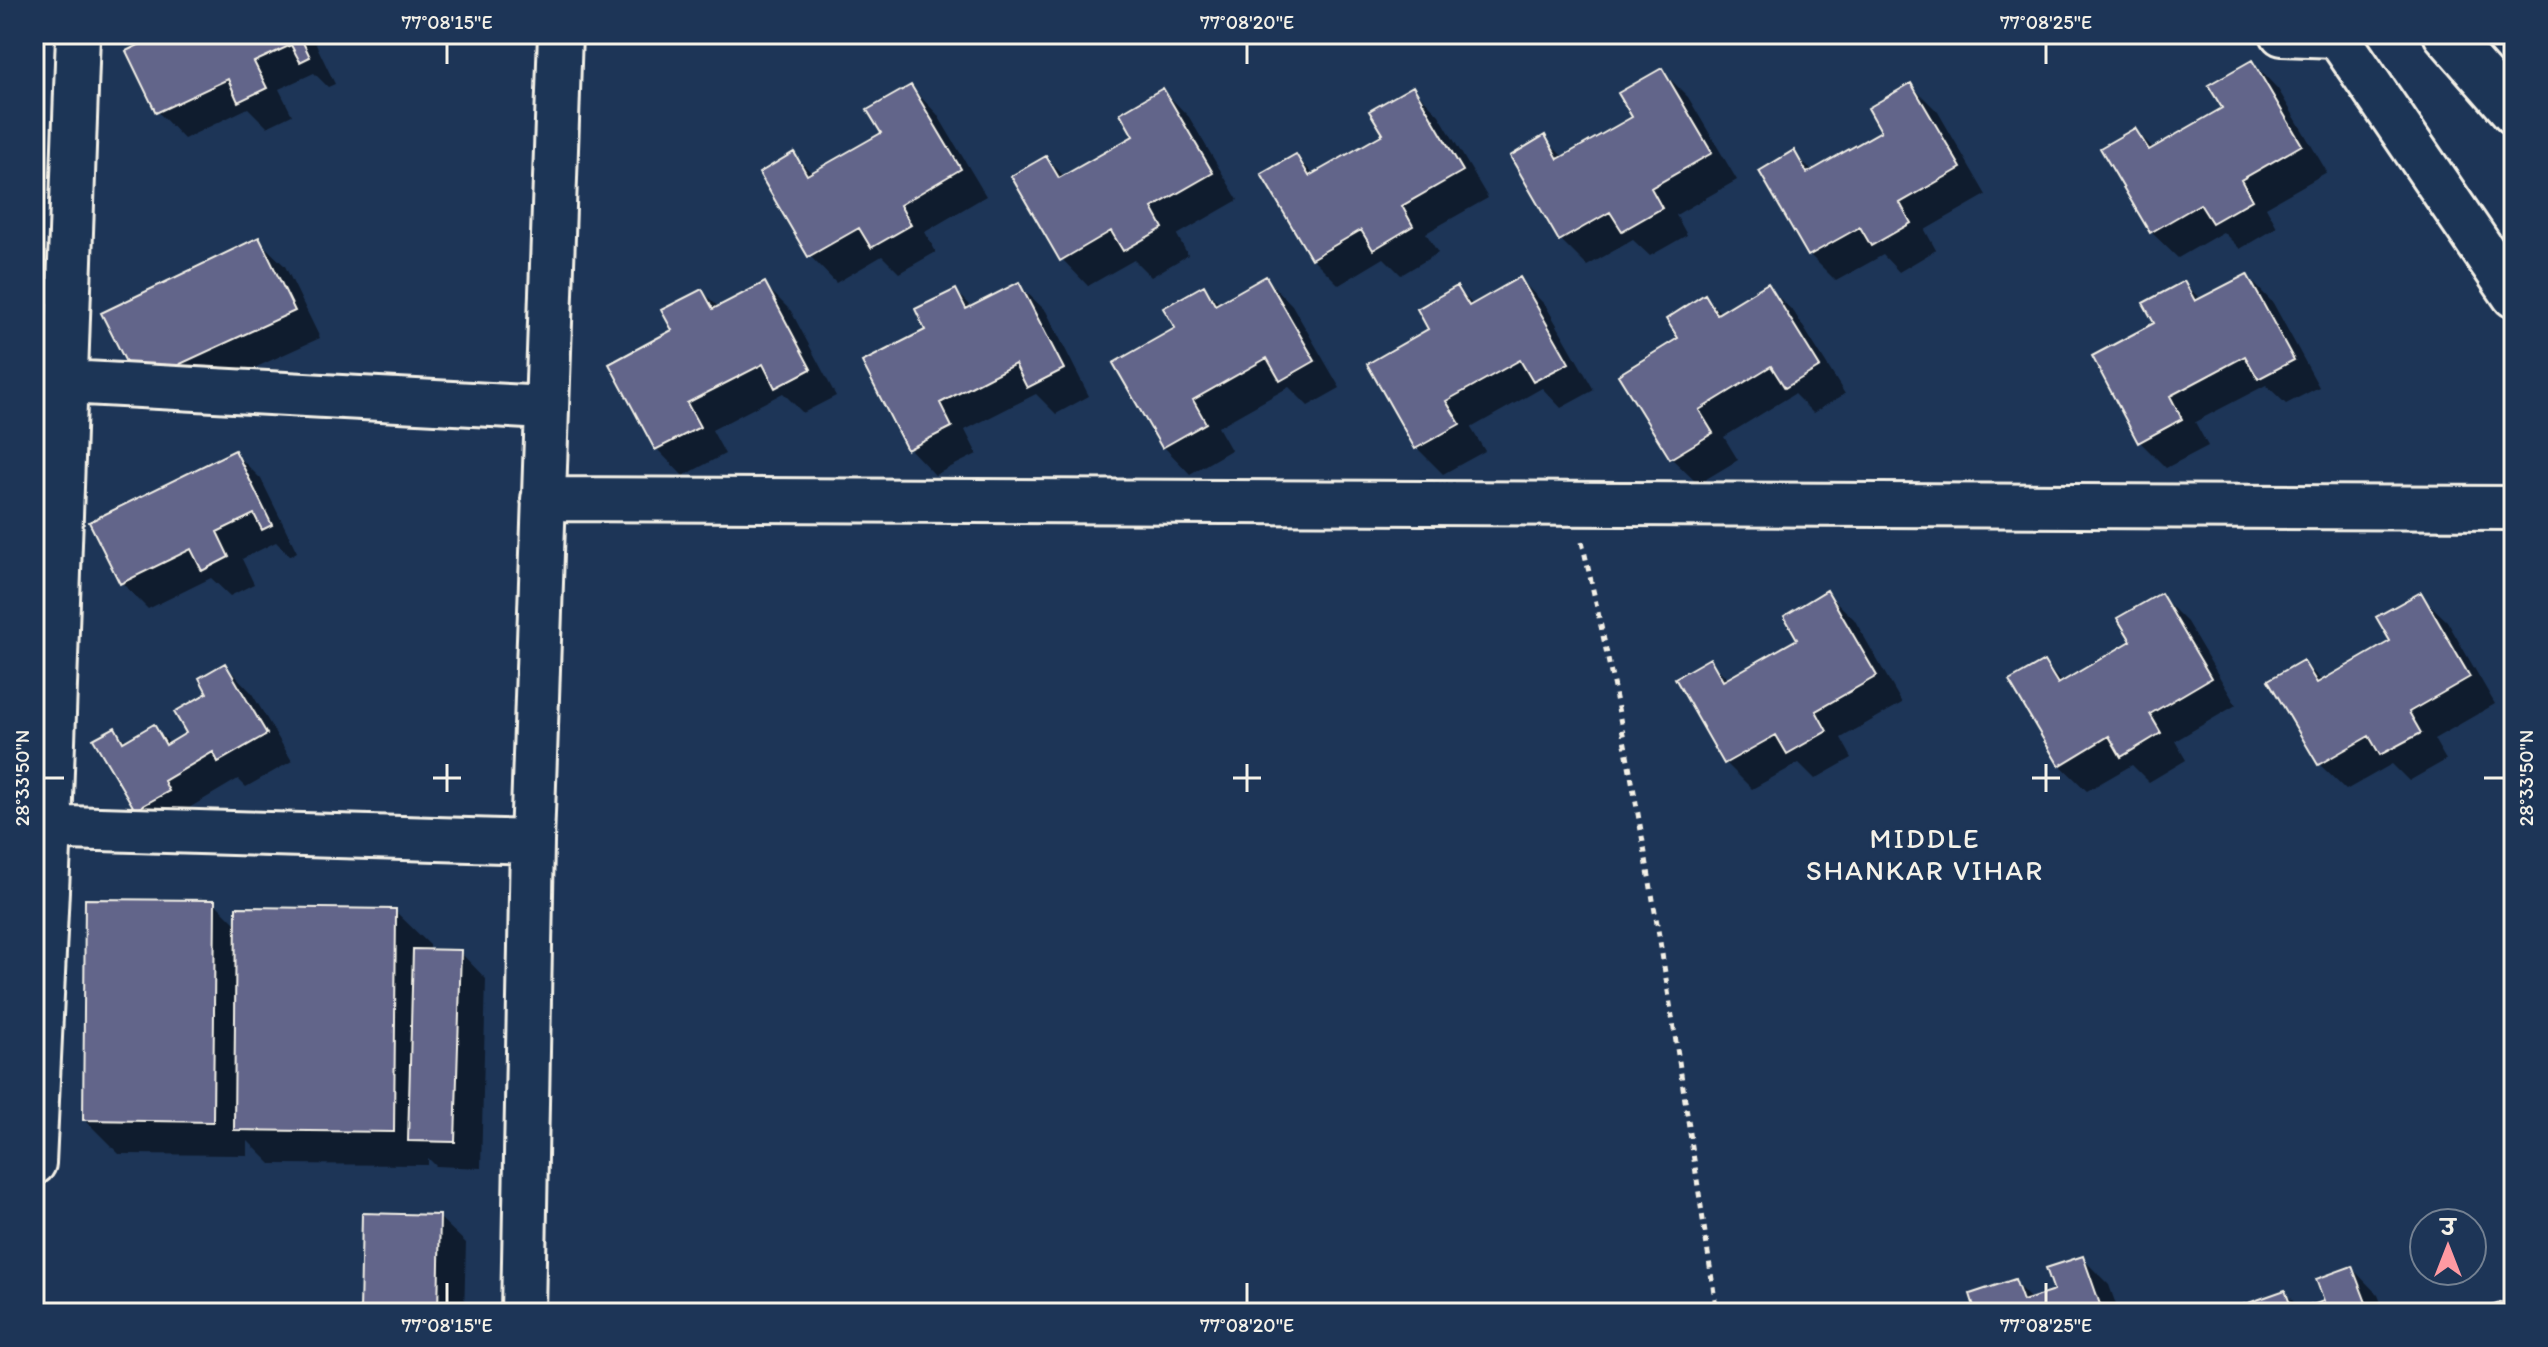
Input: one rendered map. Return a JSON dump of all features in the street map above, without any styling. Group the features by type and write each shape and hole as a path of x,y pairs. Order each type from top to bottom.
{"street":[{"path":"34,1163 42,827 66,382 78,34"},
{"path":"523,1313 532,842 560,34"},
{"path":"2282,34 2336,35 2514,296"},
{"path":"2445,34 2514,113"},
{"path":"66,382 546,408"},
{"path":"543,499 2514,508"},
{"path":"42,827 532,842"}],"path":[{"path":"1573,504 1625,741 1677,1048 1717,1313"}],"building":[{"path":"161,34 299,34 310,57 300,62 291,45 254,62 267,88 238,102 228,79 156,113 126,51"},
{"path":"2514,45 2514,65 2504,53"},
{"path":"2252,60 2302,145 2241,180 2252,200 2212,223 2200,204 2150,233 2100,148 2135,128 2149,150 2222,108 2208,85"},
{"path":"1662,68 1712,153 1651,188 1662,208 1622,231 1610,212 1559,241 1510,156 1545,135 1558,159 1632,117 1618,93"},
{"path":"1911,83 1961,168 1900,203 1911,223 1871,246 1860,227 1808,256 1759,171 1794,150 1807,173 1881,131 1868,108"},
{"path":"911,85 961,169 900,205 911,225 871,248 859,228 808,257 759,173 794,152 807,175 881,133 867,110"},
{"path":"1413,86 1463,171 1402,206 1413,226 1373,250 1361,230 1311,259 1261,174 1296,154 1309,176 1383,134 1369,111"},
{"path":"1163,88 1213,173 1152,208 1163,228 1123,251 1111,231 1060,261 1011,176 1046,156 1059,178 1133,136 1120,113"},
{"path":"259,237 295,311 137,384 101,313"},
{"path":"2247,274 2294,360 2258,379 2245,356 2170,396 2182,419 2138,443 2092,356 2154,323 2143,303 2184,281 2195,301"},
{"path":"1266,276 1315,361 1280,381 1267,358 1193,400 1206,423 1162,448 1113,363 1175,328 1163,308 1204,285 1215,305"},
{"path":"1520,277 1569,363 1533,382 1520,360 1446,401 1460,424 1415,449 1367,364 1428,329 1417,309 1457,286 1469,306"},
{"path":"765,282 811,369 775,388 763,364 687,403 700,427 655,450 609,364 672,330 661,310 702,289 713,309"},
{"path":"1019,282 1064,369 1027,388 1015,364 940,403 952,427 907,450 862,362 925,330 915,309 956,289 966,309"},
{"path":"1768,283 1820,367 1785,388 1771,366 1699,410 1713,433 1670,459 1618,375 1678,338 1666,319 1705,294 1717,314"},
{"path":"235,450 272,525 262,530 254,514 217,532 229,557 202,571 191,549 120,584 89,522"},
{"path":"1827,590 1877,676 1816,711 1827,731 1787,754 1776,735 1724,764 1675,678 1710,658 1723,681 1797,639 1784,616"},
{"path":"2421,592 2470,677 2409,712 2421,733 2380,755 2369,736 2318,765 2268,680 2303,660 2317,683 2390,641 2376,617"},
{"path":"2161,593 2211,678 2150,714 2161,733 2121,757 2109,736 2059,766 2009,681 2044,661 2058,684 2131,641 2117,618"},
{"path":"225,663 267,734 218,762 213,752 164,781 169,791 135,810 93,739 115,727 123,742 154,724 166,745 186,733 174,712 207,693 199,678"},
{"path":"85,899 215,900 213,1122 83,1120"},
{"path":"236,907 396,909 394,1132 234,1130"},
{"path":"413,949 461,950 455,1142 408,1141"},
{"path":"362,1213 440,1215 438,1313 360,1313"},
{"path":"2083,1256 2103,1313 1976,1313 1970,1294 2015,1279 2023,1301 2054,1291 2046,1268"},
{"path":"2352,1266 2370,1313 2242,1313 2240,1306 2285,1290 2293,1312 2324,1301 2316,1279"},
{"path":"2514,1298 2514,1313 2484,1313 2483,1309"},
{"path":"1937,1306 1940,1313 1918,1313"}],"district":[{"name":"MIDDLE SHANKAR VIHAR","path":"1925,854"}]}
